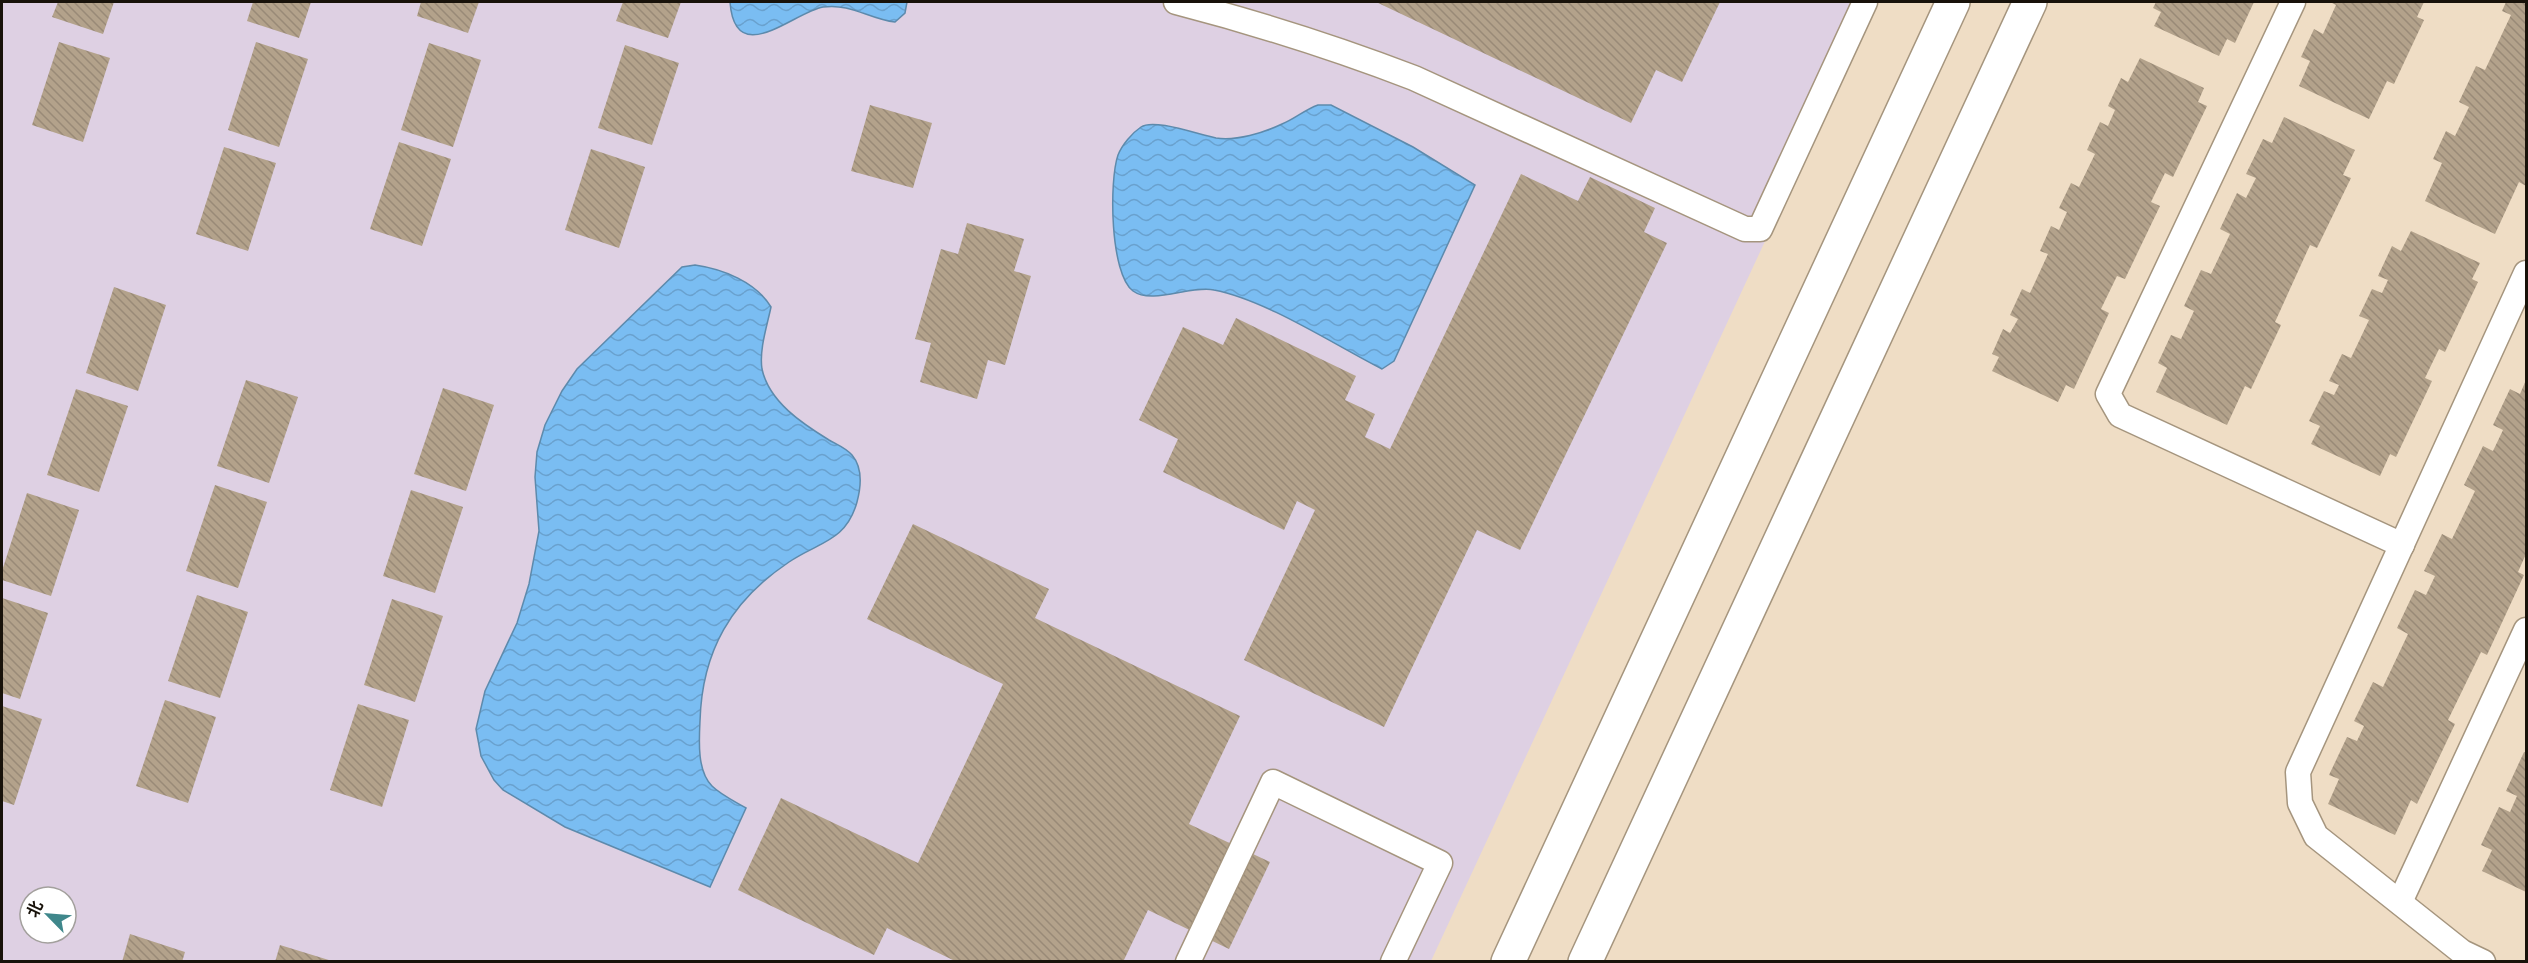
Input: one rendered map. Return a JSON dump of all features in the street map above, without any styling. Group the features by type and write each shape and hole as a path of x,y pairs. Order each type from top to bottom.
{"street":[{"path":"1508,962 1953,2"},
{"path":"1585,962 2030,2"}],"lane":[{"path":"1176,2 1237,17 1392,69 1745,229 1760,229 1865,2"},
{"path":"2293,2 2108,394 2120,416 2402,545"},
{"path":"2482,962 2462,952 2316,836 2300,803 2298,772 2526,273"},
{"path":"2400,902 2526,630"},
{"path":"1188,962 1273,783 1440,863 1393,962"}],"shaded area":[{"path":"2,2 1876,2 1431,961 2,962"}],"water":[{"path":"730,2 907,2 905,13 895,22 833,6 811,11 768,32 754,35 743,32 734,22"},
{"path":"1318,105 1331,105 1413,147 1475,185 1394,361 1382,369 1277,313 1234,295 1205,289 1161,296 1141,295 1133,291 1125,281 1120,266 1114,226 1115,168 1122,147 1141,127 1156,124 1216,138 1241,137 1275,127"},
{"path":"695,265 738,278 765,298 771,307 762,354 762,369 766,381 779,402 788,411 850,453 856,460 860,478 857,502 846,525 830,540 789,562 751,593 736,611 714,650 702,696 699,737 701,764 712,786 746,808 710,887 565,827 503,790 494,780 481,756 476,729 485,691 517,623 529,584 539,531 535,477 537,452 545,425 562,391 577,369 682,267"}],"building":[{"path":"58,2 114,2 103,34 52,17"},
{"path":"253,2 311,2 299,38 247,21"},
{"path":"421,2 479,2 468,33 417,16"},
{"path":"623,2 681,2 668,38 616,21"},
{"path":"1376,2 1720,2 1682,82 1656,70 1631,123"},
{"path":"2156,2 2254,2 2235,43 2227,39 2219,56 2154,26 2161,12 2153,8"},
{"path":"2330,2 2424,2 2417,17 2424,20 2394,84 2387,81 2369,119 2299,86 2310,61 2301,57 2314,29 2323,34 2336,5"},
{"path":"2506,2 2526,2 2526,186 2519,182 2495,234 2425,201 2442,163 2433,159 2446,131 2455,136 2469,107 2459,102 2476,66 2485,70 2511,15 2502,11"},
{"path":"59,42 110,58 83,142 32,125"},
{"path":"256,42 308,59 279,147 228,130"},
{"path":"429,43 481,60 453,147 401,130"},
{"path":"625,45 679,63 652,145 598,128"},
{"path":"2140,58 2204,88 2198,102 2207,106 2173,177 2165,173 2151,202 2160,206 2125,279 2117,276 2101,309 2109,313 2074,389 2066,385 2058,402 1992,371 1999,357 1992,354 2003,329 2010,333 2018,319 2010,315 2022,289 2030,293 2048,254 2040,251 2051,226 2059,230 2067,212 2059,208 2071,183 2079,187 2095,154 2087,150 2100,122 2108,126 2115,110 2108,106 2121,78 2128,82"},
{"path":"870,105 932,123 913,188 851,171"},
{"path":"2284,117 2355,150 2343,175 2351,178 2317,248 2310,245 2275,322 2281,325 2251,389 2245,386 2227,425 2156,392 2167,368 2158,363 2171,335 2181,339 2194,311 2184,306 2201,270 2211,274 2230,234 2220,229 2237,193 2246,198 2256,178 2246,174 2263,139 2272,143"},
{"path":"399,142 451,159 422,246 370,229"},
{"path":"224,147 276,163 248,251 196,234"},
{"path":"591,149 645,167 619,248 565,230"},
{"path":"1521,174 1578,201 1590,177 1655,208 1644,232 1667,243 1520,550 1477,530 1384,727 1244,660 1315,510 1297,501 1284,530 1163,472 1178,439 1139,420 1183,327 1223,345 1236,318 1356,376 1345,400 1375,414 1365,437 1390,449"},
{"path":"967,223 1024,239 1014,271 1031,276 1005,365 988,360 977,399 920,382 931,343 915,339 941,249 958,254"},
{"path":"2411,231 2480,263 2472,279 2478,282 2445,352 2439,349 2425,378 2432,381 2396,457 2390,454 2380,476 2311,444 2320,426 2309,421 2324,391 2334,395 2339,385 2329,381 2342,354 2351,358 2369,320 2359,316 2372,289 2382,293 2388,280 2378,276 2392,246 2401,251"},
{"path":"114,287 166,305 138,391 86,373"},
{"path":"246,380 298,397 269,483 217,466"},
{"path":"2526,380 2526,554 2518,572 2524,575 2487,655 2481,652 2448,720 2455,724 2417,804 2411,800 2395,835 2328,804 2339,779 2329,775 2347,737 2357,741 2364,726 2354,721 2373,682 2383,687 2408,634 2397,628 2415,590 2426,595 2435,576 2424,571 2442,534 2452,539 2475,491 2464,485 2483,446 2493,451 2503,430 2493,425 2510,389 2520,394"},
{"path":"443,388 494,405 466,491 414,474"},
{"path":"76,389 128,406 99,492 47,475"},
{"path":"215,485 267,502 238,588 186,571"},
{"path":"411,490 463,507 435,593 383,576"},
{"path":"27,493 79,510 51,596 2,580 2,571"},
{"path":"913,524 1049,589 1035,618 1240,716 1189,824 1270,862 1229,949 1148,910 1123,962 957,962 887,928 874,955 738,890 781,798 918,863 1003,684 867,619"},
{"path":"197,595 248,612 220,698 168,681"},
{"path":"2,598 48,613 20,699 2,693"},
{"path":"392,599 443,616 415,702 364,685"},
{"path":"165,700 216,717 188,803 136,786"},
{"path":"358,704 409,720 382,807 330,790"},
{"path":"2,706 42,719 14,805 2,801"},
{"path":"2524,752 2526,753 2526,892 2482,871 2492,850 2481,845 2499,807 2510,812 2517,796 2506,791"},
{"path":"130,934 185,952 182,962 122,962"},
{"path":"280,945 332,961 275,962"}]}
